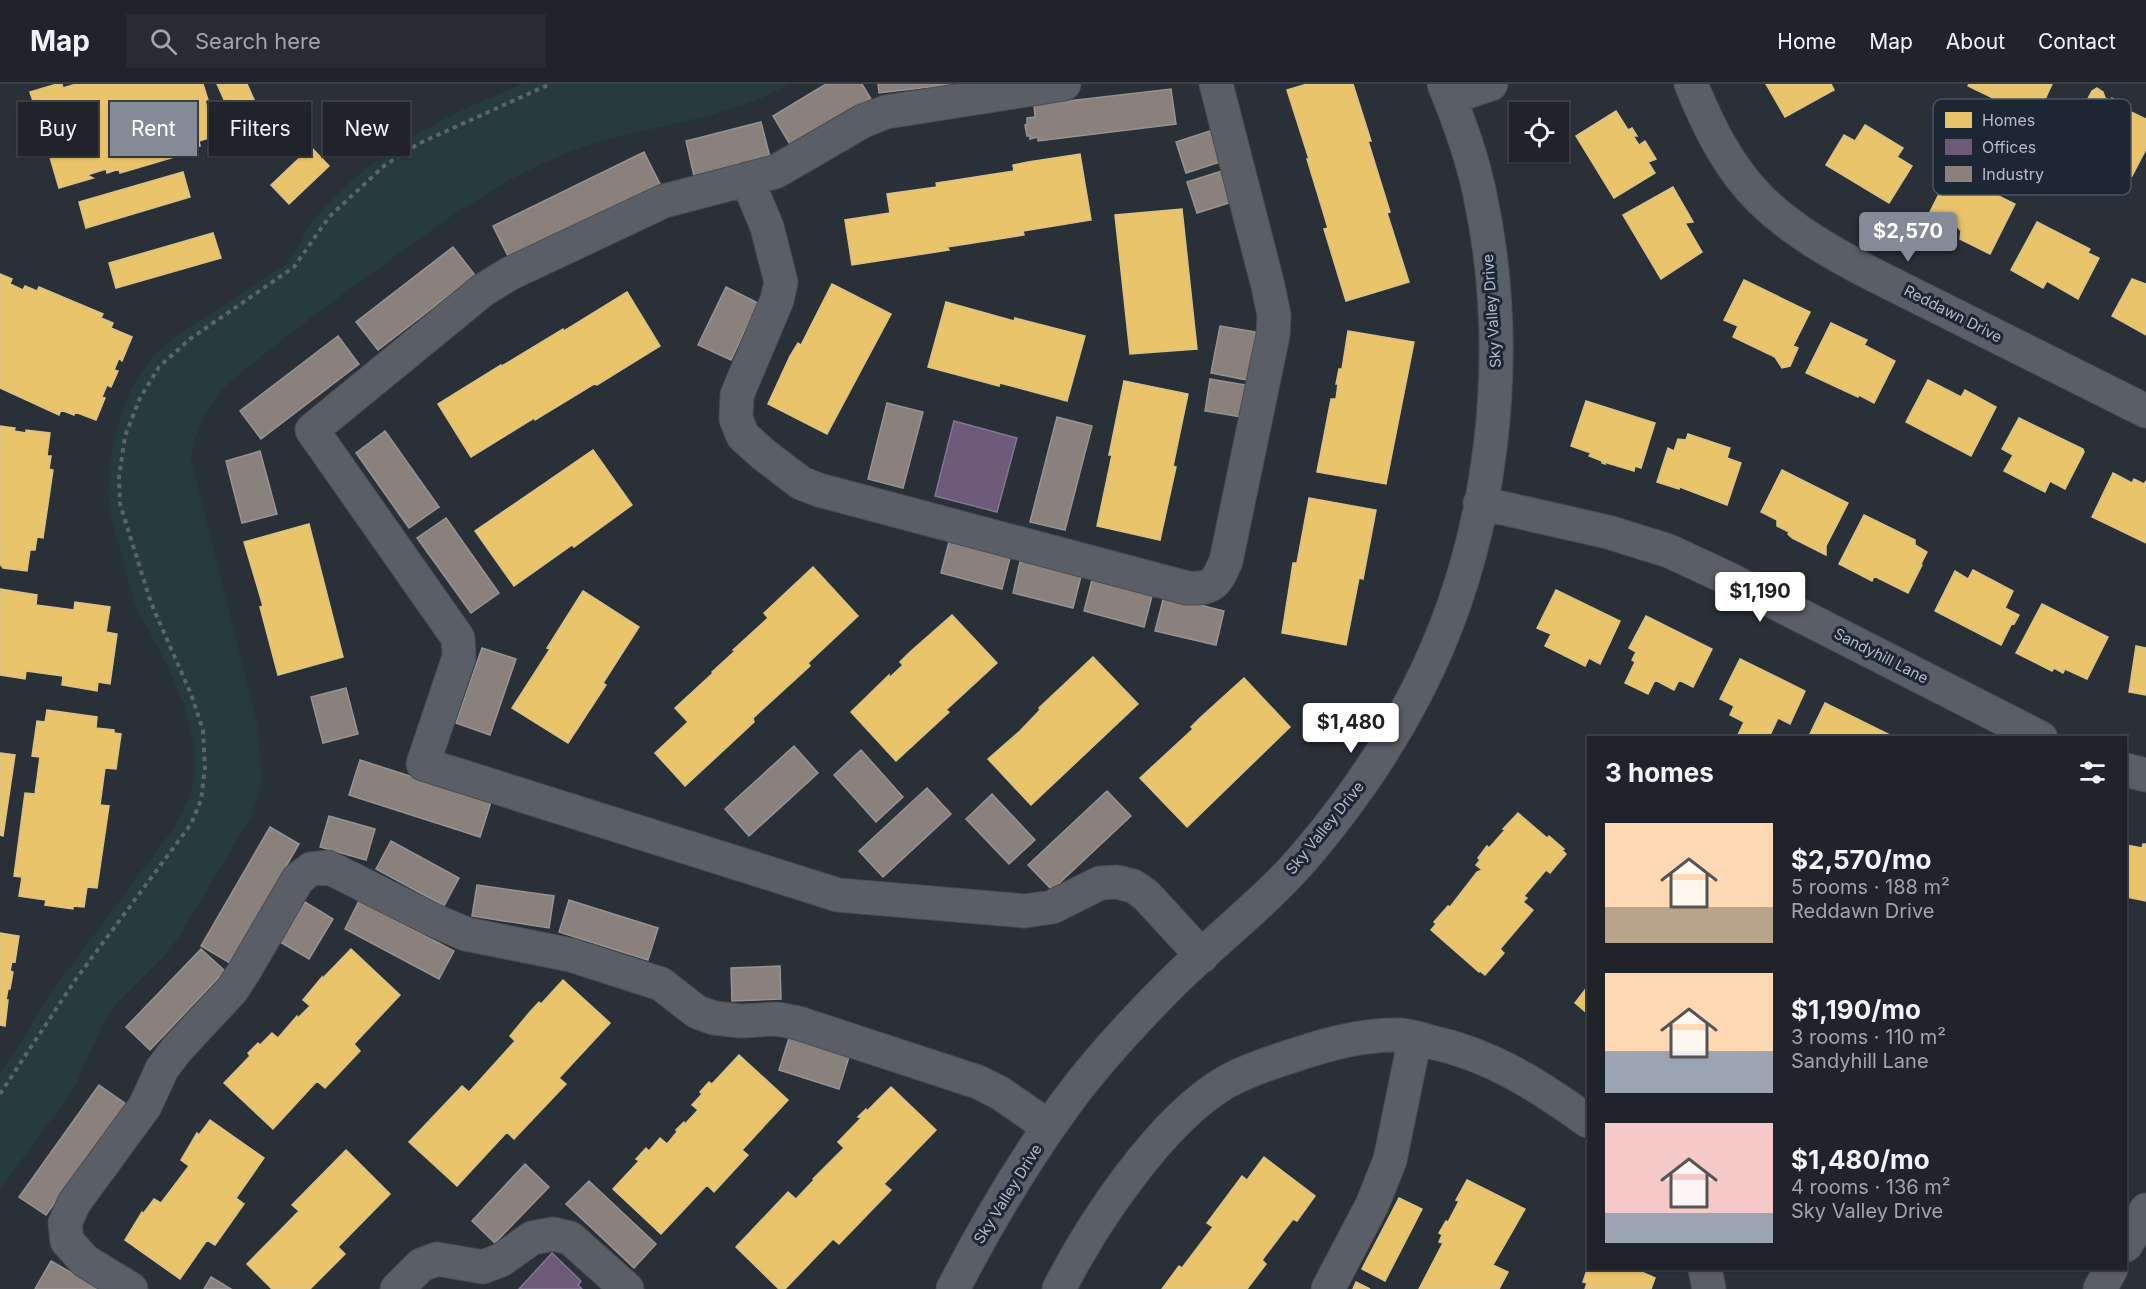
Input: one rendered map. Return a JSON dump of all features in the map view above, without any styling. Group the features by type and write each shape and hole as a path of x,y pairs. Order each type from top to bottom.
{"street":[{"path":"1064,84 886,111 863,121 775,172 664,201 509,274 483,290 312,429 458,638 459,657 423,764 838,895 1025,911 1052,907 1100,883 1117,882 1133,886 1146,895 1202,956"},
{"path":"747,179 767,227 781,282 777,300 736,394 736,419 743,436 801,483 819,490 1176,585 1205,589 1217,581 1226,561 1273,335 1274,315 1216,84"},
{"path":"1447,91 1491,84"},
{"name":"Reddawn Drive","path":"1691,84 1718,143 1742,178 1763,202 1795,227 1830,251 1870,273 2146,411"},
{"name":"Sky Valley Drive","path":"952,1289 981,1235 1062,1108 1130,1026 1173,982 1268,895 1308,853 1348,804 1379,759 1417,691 1451,612 1476,524 1489,454 1494,397 1496,318 1479,189 1447,91"},
{"name":"Sandyhill Lane","path":"1480,503 1608,532 1669,551 1727,578 2037,736"},
{"path":"2127,770 2146,775"},
{"path":"131,1289 85,1261 67,1242 65,1223 74,1203 145,1106 162,1070 177,1049 232,990 298,879 311,869 328,867 435,921 466,934 571,955 661,984 697,1012 714,1018 741,1021 777,1019 798,1023 978,1082 1000,1093 1049,1127"},
{"path":"1059,1289 1069,1269 1110,1205 1150,1150 1187,1111 1225,1083 1265,1064 1317,1047 1360,1038 1401,1035 1443,1044 1496,1062 1544,1089 1587,1120"},
{"path":"1329,1289 1372,1205 1390,1160 1415,1038"},
{"path":"2127,1243 2146,1210"},
{"path":"397,1289 421,1265 437,1259 483,1267 501,1260 532,1238 553,1234 570,1238 627,1289"},
{"path":"1705,1270 1709,1289"},
{"path":"2100,1289 2110,1270"}],"path":[{"path":"0,1094 76,979 191,824 201,800 205,768 203,730 191,694 151,603 120,504 119,477 125,436 140,398 159,367 190,339 294,267 329,217 384,165 420,143 550,84"}],"green space":[{"path":"524,84 789,84 740,106 577,149 515,177 456,214 320,311 235,378 212,403 195,440 191,460 257,724 262,781 252,814 178,938 166,954 119,1001 102,1026 73,1090 0,1189 0,1074 56,986 174,828 190,796 195,768 193,738 183,703 168,667 135,605 111,517 108,496 110,460 118,424 132,387 148,362 174,337 285,265 316,217 348,184 370,166 384,156 410,156 410,138 444,119"}],"building: Homes":[{"path":"57,84 62,84 63,88 76,84 203,84 208,100 205,101 209,112 209,138 199,141 200,146 197,147 197,102 110,102 110,156 178,156 120,173 119,169 107,173 106,169 87,175 93,178 59,188 50,156 98,156 98,102 33,102 30,92"},
{"path":"217,84 247,84 255,102 225,102"},
{"path":"1307,84 1353,84 1390,212 1387,213 1409,282 1346,301 1324,229 1328,228 1307,159 1309,159 1287,90"},
{"path":"1766,84 1831,84 1834,90 1785,117"},
{"path":"1969,84 2052,84 2045,99 1995,99 1968,86"},
{"path":"2097,88 2107,99 2088,99 2092,91"},
{"path":"1616,111 1628,130 1632,128 1637,136 1633,136 1639,145 1645,141 1656,159 1648,162 1655,173 1614,198 1576,136"},
{"path":"2131,112 2146,119 2146,149 2132,176"},
{"path":"1865,125 1903,148 1897,157 1912,166 1889,203 1826,165 1844,135 1855,141"},
{"path":"311,147 329,166 289,204 271,185 302,156 311,156"},
{"path":"1080,154 1091,220 1023,231 1024,235 947,247 949,250 852,265 845,220 890,213 887,194 937,187 936,183 1014,171 1013,165"},
{"path":"183,172 190,197 86,228 79,202"},
{"path":"1673,187 1693,222 1685,223 1702,252 1661,279 1623,215"},
{"path":"1938,195 1997,195 2015,204 1990,254 1960,239 1961,231 1956,225 1953,231 1945,227 1947,223 1929,214"},
{"path":"1182,209 1197,349 1130,354 1115,215"},
{"path":"2037,222 2090,249 2088,253 2099,258 2078,299 2047,281 2043,288 2011,270"},
{"path":"213,233 221,258 116,288 109,263"},
{"path":"0,274 12,279 10,284 23,290 25,286 37,291 39,287 103,314 101,318 113,323 111,328 132,337 122,361 119,358 114,370 118,371 111,387 107,385 102,397 105,398 96,420 75,412 74,415 61,410 59,415 0,388"},
{"path":"2132,279 2146,284 2146,335 2112,316"},
{"path":"1744,280 1810,312 1793,346 1798,348 1790,366 1782,368 1775,357 1733,337 1738,326 1724,320"},
{"path":"832,284 891,314 827,434 768,404 790,356 798,343 801,345"},
{"path":"627,292 660,346 471,457 438,404"},
{"path":"946,302 1014,321 1015,318 1085,336 1067,401 928,367"},
{"path":"1831,323 1867,340 1864,345 1895,361 1874,403 1806,373"},
{"path":"1348,331 1414,342 1386,484 1317,472 1331,399 1336,399 1338,384 1336,384 1339,369 1342,369"},
{"path":"1928,380 1961,397 1965,390 1996,407 1971,456 1906,422"},
{"path":"1124,381 1188,394 1173,466 1176,467 1160,540 1097,526"},
{"path":"1586,401 1655,423 1641,468 1635,466 1634,471 1604,462 1605,464 1589,456 1591,453 1571,446"},
{"path":"2019,418 2083,449 2084,452 2065,489 2050,481 2045,492 2004,471 2013,455 2002,449"},
{"path":"0,426 15,428 14,431 26,433 26,430 50,433 47,456 51,456 49,469 53,470 43,538 37,537 35,550 30,550 27,571 3,568 0,564"},
{"path":"1688,434 1730,448 1727,458 1741,463 1727,505 1680,487 1679,489 1657,482 1668,448 1674,451 1678,439 1686,440"},
{"path":"593,450 632,505 574,547 572,545 514,586 475,531"},
{"path":"1782,470 1848,503 1826,546 1826,555 1792,538 1789,532 1777,526 1777,520 1761,512"},
{"path":"2113,473 2132,483 2134,479 2144,484 2146,481 2146,543 2092,517"},
{"path":"1309,498 1376,510 1363,579 1359,578 1346,645 1282,633 1293,563 1297,563"},
{"path":"1864,515 1915,540 1915,545 1927,552 1908,593 1874,576 1872,581 1839,564"},
{"path":"309,524 343,657 278,675 260,607 263,606 244,542"},
{"path":"813,567 858,616 808,663 810,666 753,718 754,722 685,786 655,753 688,722 675,708 768,618 764,613"},
{"path":"1973,570 2013,591 2005,608 2019,615 2014,624 2012,623 2001,645 1935,611 1955,571 1968,579"},
{"path":"0,589 37,595 36,605 74,610 75,602 110,607 106,632 117,634 110,684 98,682 97,691 62,685 63,676 26,671 25,679 0,675"},
{"path":"1556,590 1620,621 1600,664 1589,658 1585,666 1545,646 1551,634 1537,628"},
{"path":"583,591 639,627 603,683 606,685 568,743 512,708 550,649 547,648"},
{"path":"2042,604 2108,637 2087,679 2065,669 2063,673 2054,668 2052,671 2016,653"},
{"path":"952,615 997,663 896,761 851,712 889,675 889,678 903,665 900,662 910,652"},
{"path":"1646,616 1712,649 1693,687 1679,680 1674,690 1655,680 1648,694 1625,683 1635,662 1632,660 1636,652 1629,648"},
{"path":"2136,646 2146,648 2146,695 2129,692"},
{"path":"1093,657 1138,704 1031,805 988,759 1020,731 1040,710 1039,708"},
{"path":"1740,659 1805,691 1790,724 1778,718 1770,735 1766,733 1764,736 1738,735 1744,722 1730,715 1734,706 1720,699"},
{"path":"1244,678 1290,727 1187,827 1140,778"},
{"path":"1825,703 1890,735 1889,736 1809,736"},
{"path":"47,710 97,717 96,728 114,730 114,733 121,734 116,769 105,768 100,805 109,806 97,888 87,887 84,907 73,906 73,909 45,905 46,900 19,896 22,877 14,876 25,793 35,794 40,757 32,756 37,721 45,722"},
{"path":"0,753 15,755 3,836 0,835"},
{"path":"1518,813 1547,838 1549,836 1564,849 1562,850 1566,854 1550,873 1546,870 1524,896 1527,898 1523,902 1533,910 1500,949 1504,953 1485,975 1431,930 1436,924 1434,922 1448,906 1450,907 1477,872 1482,870 1476,865 1480,860 1478,858"},
{"path":"2143,844 2146,844 2146,901 2127,897 2127,845 2142,848"},
{"path":"0,933 19,936 15,962 12,961 10,971 13,972 6,1000 8,1000 5,1026 0,1025"},
{"path":"351,949 400,995 354,1044 360,1051 325,1088 317,1081 273,1129 224,1083 250,1056 248,1053 258,1043 260,1045 272,1033 278,1038 297,1016 298,1018 310,1006 303,1000 322,977 322,979"},
{"path":"563,980 610,1023 559,1078 566,1084 514,1139 507,1132 457,1186 409,1142 462,1086 469,1092 515,1041 510,1036 529,1013 539,1002 541,1004"},
{"path":"1587,987 1587,1013 1575,1003"},
{"path":"739,1055 788,1100 742,1150 748,1155 714,1192 707,1185 661,1234 613,1189 639,1161 636,1159 646,1148 649,1151 660,1138 667,1144 677,1132 676,1130 698,1110 692,1105 702,1094 700,1092 709,1082 712,1084"},
{"path":"891,1087 936,1130 884,1184 891,1190 839,1244 833,1239 785,1289 779,1289 736,1247 788,1192 796,1199 844,1148 838,1142 861,1118 858,1117"},
{"path":"210,1120 264,1158 236,1198 244,1204 215,1245 207,1240 180,1279 125,1240 142,1212 143,1214 154,1199 161,1203 189,1166 181,1160 197,1133 199,1135"},
{"path":"346,1150 390,1194 338,1247 345,1254 310,1289 272,1289 247,1264 299,1211 292,1205"},
{"path":"1264,1157 1315,1196 1297,1221 1293,1219 1262,1260 1266,1264 1247,1289 1162,1289 1179,1266 1182,1268 1213,1227 1207,1223 1242,1176 1247,1180"},
{"path":"1467,1180 1525,1209 1493,1265 1508,1272 1499,1289 1419,1289 1443,1243 1439,1242 1442,1235 1439,1233 1446,1221 1448,1222"},
{"path":"1399,1198 1422,1209 1385,1281 1362,1269"},
{"path":"1587,1270 1637,1270 1655,1278 1651,1289 1585,1289 1587,1283 1583,1282"},
{"path":"1356,1282 1370,1289 1353,1289"}],"building: Offices":[{"path":"954,421 1017,438 997,512 935,496"},
{"path":"552,1253 581,1281 578,1285 582,1289 519,1289"}],"building: Industry":[{"path":"826,84 862,84 871,99 791,146 773,116"},
{"path":"878,84 955,84 879,93"},
{"path":"1171,89 1176,124 1038,141 1038,137 1030,139 1030,136 1027,136 1025,125 1027,125 1027,118 1035,117 1034,105"},
{"path":"761,122 770,157 694,176 686,141"},
{"path":"1210,131 1220,162 1186,173 1176,142"},
{"path":"644,152 660,184 509,258 493,226"},
{"path":"1222,171 1232,202 1197,213 1187,182"},
{"path":"453,247 475,275 378,350 356,322"},
{"path":"726,287 758,303 731,360 698,345"},
{"path":"1220,326 1256,332 1247,380 1211,373"},
{"path":"338,336 359,364 261,439 240,411"},
{"path":"1210,379 1246,385 1241,417 1205,411"},
{"path":"887,403 923,412 903,488 868,479"},
{"path":"1057,417 1092,426 1065,530 1030,522"},
{"path":"385,431 439,507 409,528 356,453"},
{"path":"260,451 277,514 242,523 226,461"},
{"path":"446,518 499,593 471,613 417,538"},
{"path":"950,538 1011,554 1002,589 941,573"},
{"path":"1021,557 1082,572 1073,608 1013,593"},
{"path":"1093,576 1153,592 1144,627 1084,611"},
{"path":"1164,596 1224,611 1216,645 1155,631"},
{"path":"482,648 516,659 490,735 456,723"},
{"path":"346,688 358,734 323,743 311,697"},
{"path":"794,746 818,773 749,836 725,809"},
{"path":"861,750 903,797 876,822 834,775"},
{"path":"360,760 491,802 480,837 349,795"},
{"path":"927,788 951,814 883,877 859,851"},
{"path":"1107,791 1131,816 1052,890 1028,865"},
{"path":"992,794 1035,840 1009,864 966,819"},
{"path":"329,816 375,829 366,860 320,847"},
{"path":"270,827 299,844 230,963 201,946"},
{"path":"391,841 459,878 444,906 376,869"},
{"path":"477,885 554,896 549,928 472,916"},
{"path":"569,900 658,928 648,960 559,932"},
{"path":"359,901 454,951 439,979 345,929"},
{"path":"305,902 333,919 309,959 280,942"},
{"path":"201,949 225,971 150,1050 126,1027"},
{"path":"780,966 781,999 732,1001 731,968"},
{"path":"789,1038 849,1057 839,1089 779,1070"},
{"path":"99,1085 126,1104 46,1215 19,1197"},
{"path":"525,1164 549,1187 495,1243 472,1221"},
{"path":"589,1181 656,1244 634,1268 566,1204"},
{"path":"51,1261 100,1289 35,1289"},
{"path":"211,1277 231,1289 204,1289"}]}
